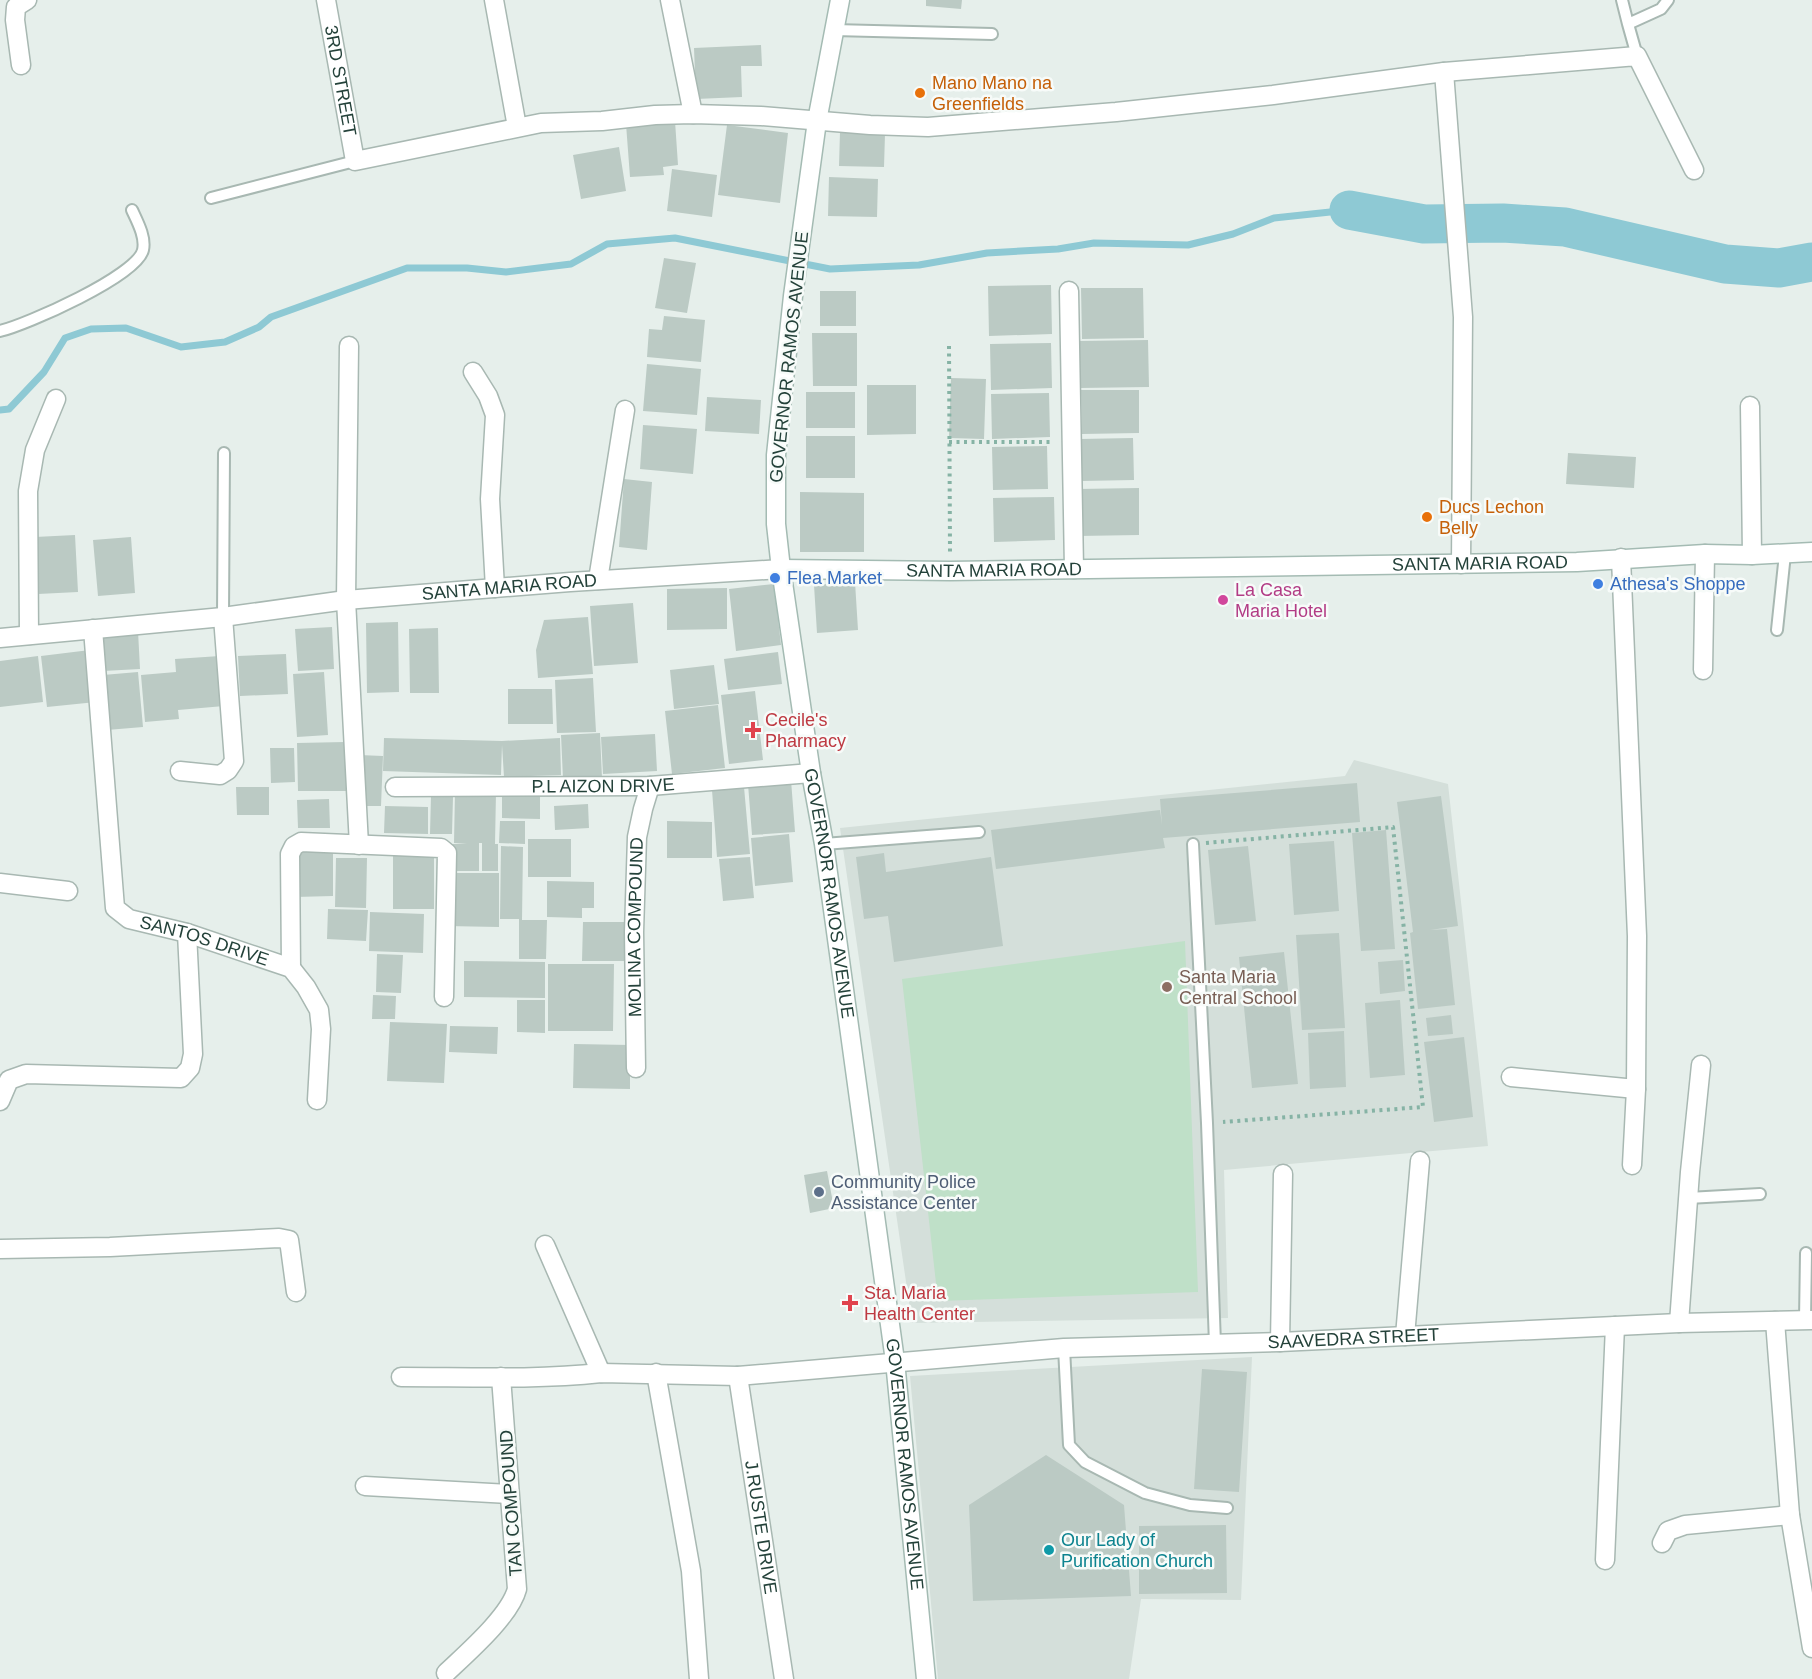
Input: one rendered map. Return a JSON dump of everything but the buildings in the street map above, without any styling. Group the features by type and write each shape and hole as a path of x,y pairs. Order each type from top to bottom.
{"street":[{"path":"21,65 16,7 27,0"},
{"name":"3RD STREET","path":"326,0 355,161"},
{"path":"494,0 517,127"},
{"path":"670,0 693,114"},
{"name":"GOVERNOR RAMOS AVENUE","path":"840,0 817,121 793,296 776,455 776,524 811,773 824,844 895,1361 926,1679"},
{"path":"355,161 541,123 693,114 928,127 1116,112 1273,95 1444,72 1637,56 1694,171"},
{"path":"1444,72 1462,317 1461,564"},
{"path":"1069,291 1074,570"},
{"path":"350,346 346,600 359,844"},
{"path":"473,372 488,396 495,415 490,499 495,588"},
{"path":"29,636 28,491 35,450 56,399"},
{"path":"1750,406 1752,555"},
{"path":"598,580 625,410"},
{"name":"SANTA MARIA ROAD","path":"0,638 223,617 346,600 598,580 781,569 950,571 1461,564 1577,562 1705,554 1752,555 1812,552"},
{"path":"1703,670 1705,554"},
{"path":"1622,558 1637,936 1636,1089 1632,1166"},
{"path":"180,771 220,775 228,770 234,761 223,617"},
{"name":"SANTOS DRIVE","path":"93,629 115,908 129,919 187,933 291,968 306,987 319,1010 321,1029 317,1100"},
{"name":"P.L AIZON DRIVE","path":"395,787 650,786 811,773"},
{"name":"MOLINA COMPOUND","path":"636,1068 634,932 637,837 650,786"},
{"path":"291,968 290,854 294,846 301,842 441,848 447,854 444,997"},
{"path":"0,883 68,891"},
{"path":"0,1101 9,1080 26,1074 182,1078 190,1068 193,1054 187,933"},
{"path":"1679,1323 1701,1065"},
{"path":"1511,1077 1636,1089"},
{"path":"1405,1336 1420,1161"},
{"path":"1280,1342 1283,1174"},
{"path":"0,1250 279,1238 289,1240 297,1292"},
{"path":"545,1245 601,1372"},
{"name":"SAAVEDRA STREET","path":"401,1377 501,1377 580,1375 601,1372 738,1376 1064,1348 1280,1342 1679,1323 1808,1320"},
{"path":"1775,1321 1790,1515 1812,1648"},
{"path":"1605,1560 1615,1326"},
{"path":"656,1373 691,1570 699,1679"},
{"name":"J.RUSTE DRIVE","path":"738,1376 784,1679"},
{"name":"TAN COMPOUND","path":"446,1674 480,1640 514,1600 517,1588 501,1377"},
{"path":"365,1486 509,1494"},
{"path":"1662,1544 1668,1531 1685,1525 1790,1515"}],"lane":[{"path":"1622,0 1637,56"},
{"path":"1628,24 1661,9 1668,0"},
{"path":"834,30 992,34"},
{"path":"210,198 355,161"},
{"path":"0,331 13,328 99,287 134,264 143,250 141,231 132,210"},
{"path":"223,617 224,453"},
{"path":"1777,630 1785,554"},
{"path":"824,844 979,832"},
{"path":"1193,844 1215,1344"},
{"path":"1688,1198 1760,1194"},
{"path":"1806,1253 1808,1320"},
{"path":"1064,1348 1069,1444 1085,1462 1145,1493 1190,1505 1227,1508"}],"path":[{"path":"949,346 950,571"},
{"path":"949,442 1071,441"},
{"path":"1193,844 1393,827 1423,1107 1207,1123"}],"shaded area":[{"name":"Santa Maria Central School","path":"1354,760 1448,784 1488,1146 1224,1170 1228,1318 912,1323 840,828 1345,776"},
{"path":"1252,1357 1241,1600 1141,1599 1129,1679 938,1679 910,1376"}],"green space":[{"path":"1185,941 1198,1292 938,1301 902,979"}],"waterway":[{"path":"0,410 9,409 44,372 65,338 91,329 126,328 181,347 225,342 259,327 271,317 407,268 467,268 506,272 571,264 607,244 675,238 830,269 919,265 987,253 1058,249 1094,243 1188,245 1233,234 1274,218 1349,210"},
{"path":"1349,210 1424,224 1503,223 1565,227 1725,264 1779,268 1812,262"}],"place":[{"name":"Mano Mano na Greenfields","path":"920,93"},
{"name":"Ducs Lechon Belly","path":"1427,517"},
{"name":"Flea Market","path":"775,578"},
{"name":"Athesa's Shoppe","path":"1598,584"},
{"name":"La Casa Maria Hotel","path":"1223,600"},
{"name":"Cecile's Pharmacy","path":"753,730"},
{"name":"Santa Maria Central School","path":"1167,987"},
{"name":"Community Police Assistance Center","path":"819,1192"},
{"name":"Sta. Maria Health Center","path":"850,1303"},
{"name":"Our Lady of Purification Church","path":"1049,1550"}]}
